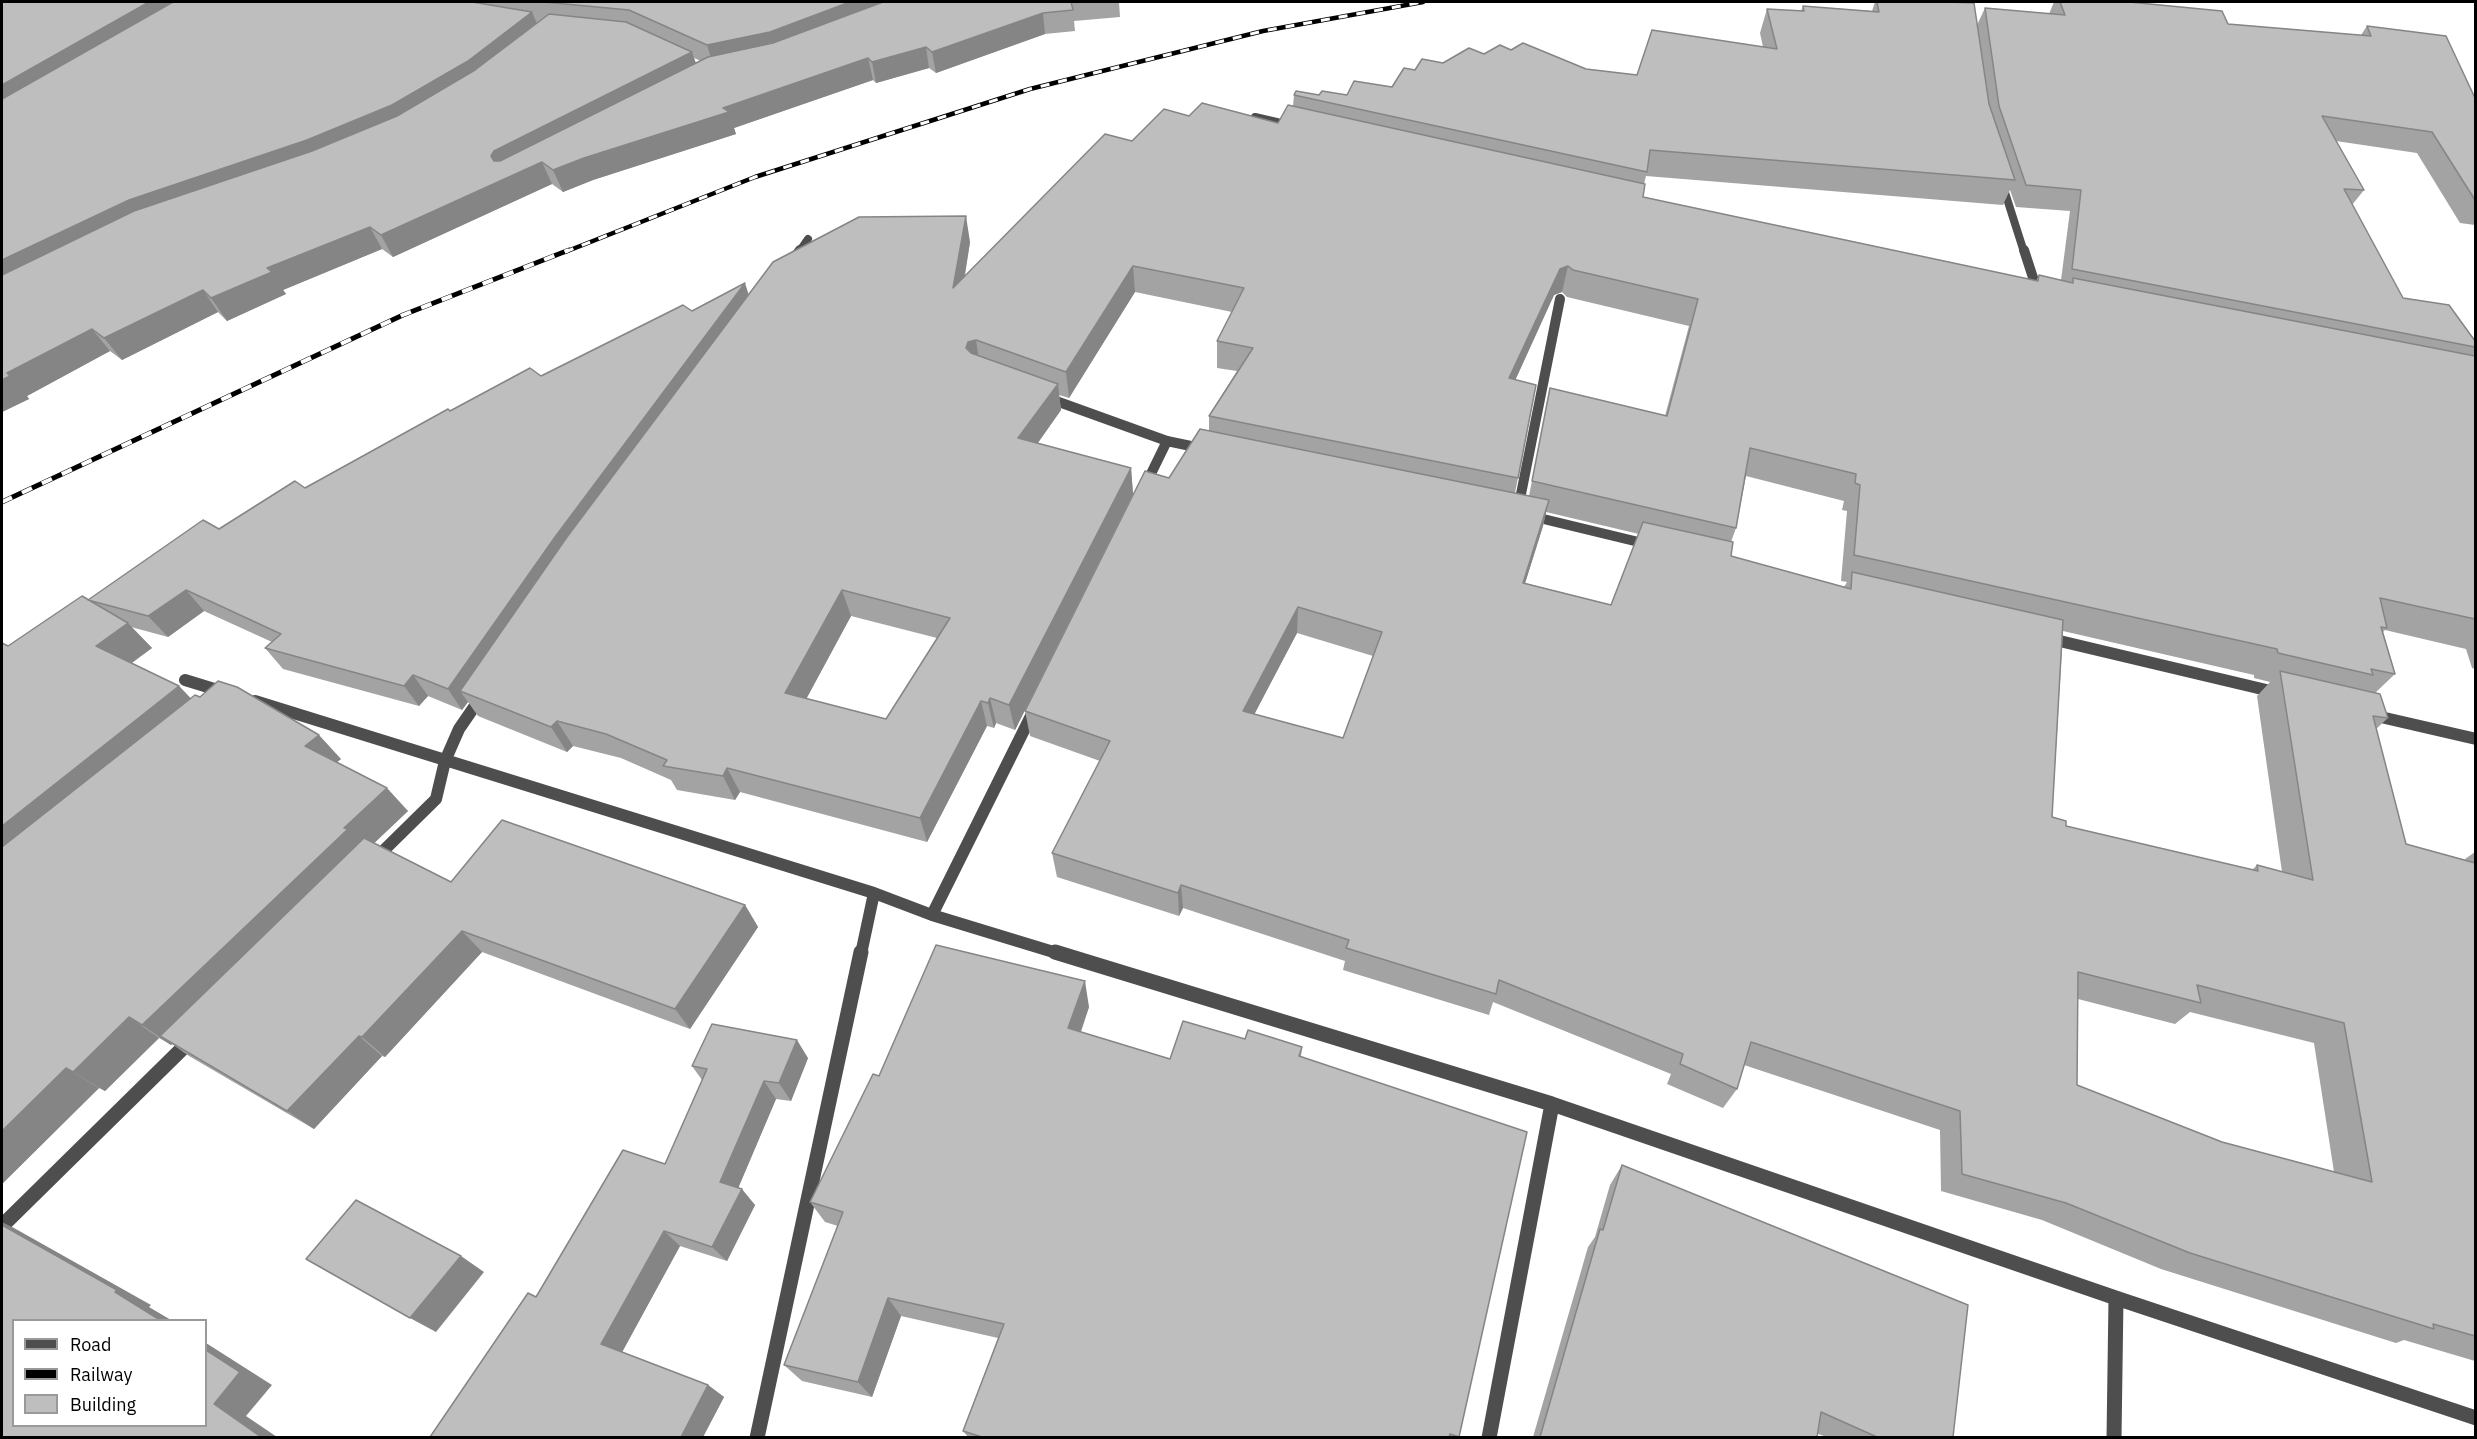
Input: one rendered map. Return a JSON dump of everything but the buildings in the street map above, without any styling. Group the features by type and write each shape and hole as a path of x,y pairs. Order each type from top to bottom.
{"street":[{"path":"1245,115 1303,128"},
{"path":"1999,172 2038,293"},
{"path":"787,268 808,239"},
{"path":"2027,290 2050,295"},
{"path":"1560,299 1512,512 1668,549"},
{"path":"1034,393 1167,441 1214,451"},
{"path":"1141,494 1167,441"},
{"path":"2037,636 2291,696"},
{"path":"185,680 231,699 445,761 874,893 932,915 1552,1104 2116,1298 2475,1418"},
{"path":"368,866 436,799 445,761 459,729 491,682"},
{"path":"932,915 1042,694"},
{"path":"2360,712 2475,739"},
{"path":"757,1437 874,893"},
{"path":"2,1226 198,1033"},
{"path":"1489,1437 1552,1104"},
{"path":"2114,1437 2116,1298"}],"railway":[{"path":"565,252 755,177 1030,89 1263,31 1423,2"},
{"path":"2,502 403,315 569,250"}]}
